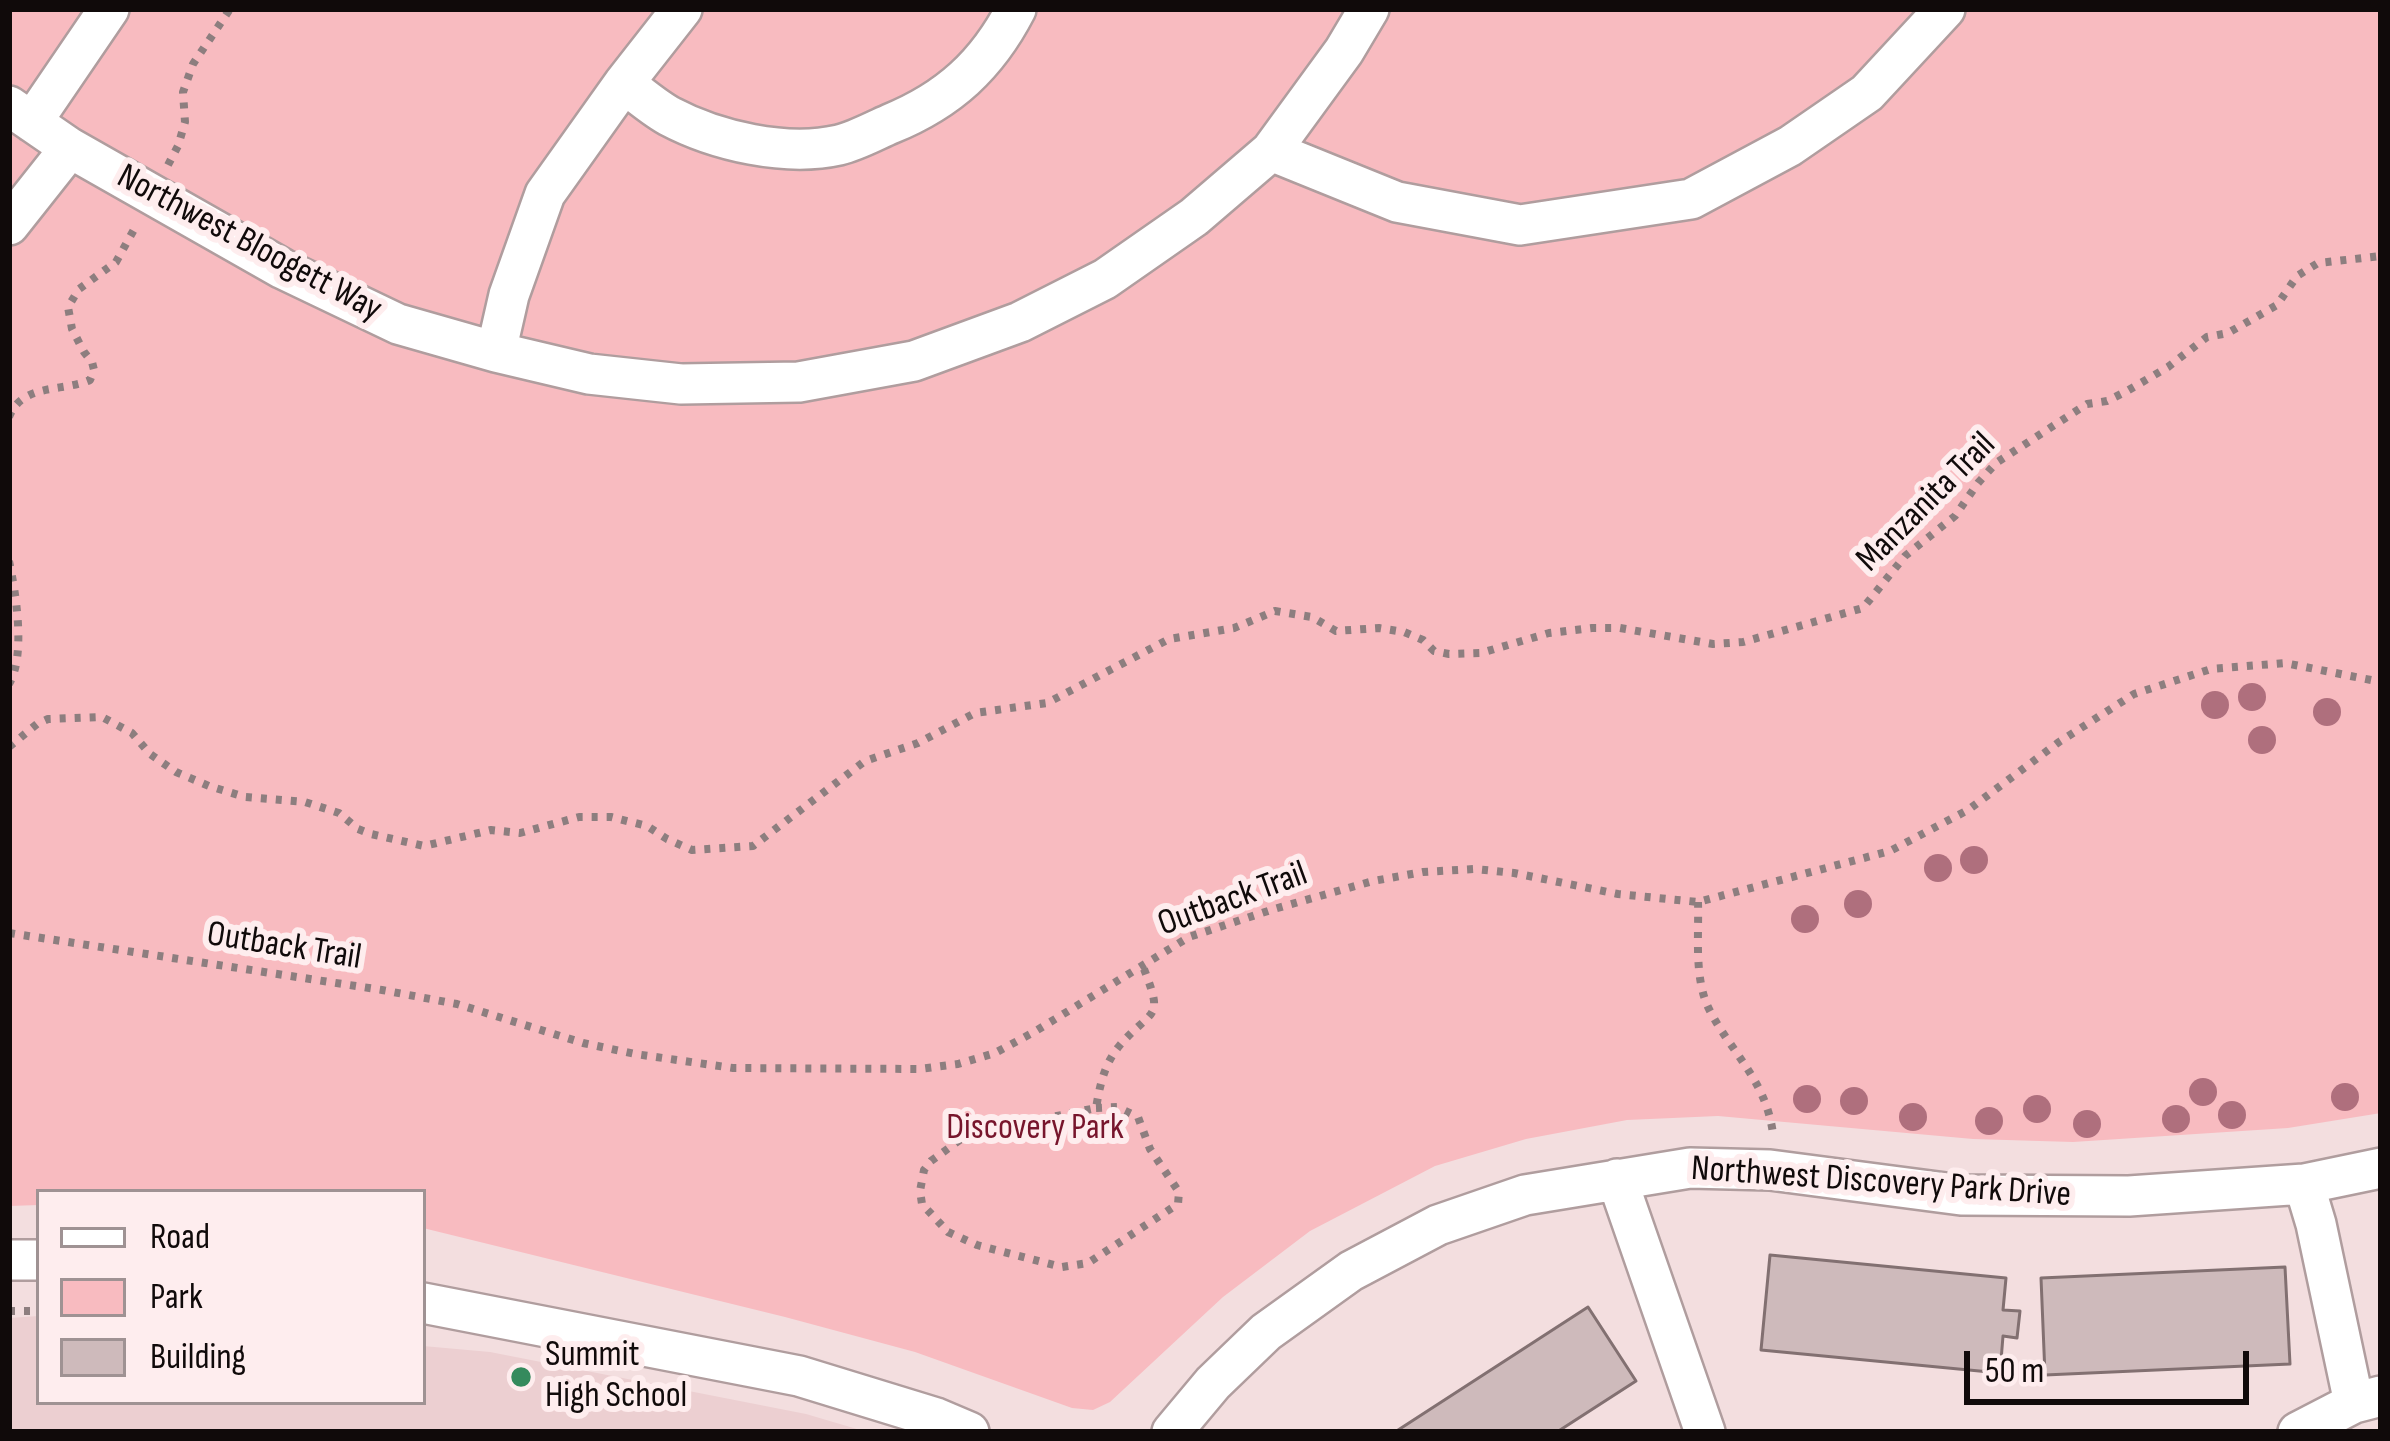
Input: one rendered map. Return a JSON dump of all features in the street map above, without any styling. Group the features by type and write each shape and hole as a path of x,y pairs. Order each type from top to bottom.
{"street":[{"path":"21,114 110,9"},
{"path":"496,352 509,295 545,194 682,9"},
{"path":"624,83 668,116 716,134 759,145 804,149 841,144 916,114 962,83 1000,41 1016,9"},
{"name":"Northwest Bloogett Way","path":"21,114 70,148 283,269 398,324 589,374 681,384 799,382 914,362 1020,322 1105,279 1194,217 1271,152 1369,9"},
{"path":"1271,152 1397,202 1520,225 1691,199 1790,146 1868,93 1945,9"},
{"path":"9,224 70,148"},
{"name":"Northwest Discovery Park Drive","path":"1172,1432 1213,1383 1266,1332 1351,1271 1438,1226 1525,1196 1690,1168 1770,1170 1960,1196 2129,1196 2304,1184 2381,1168"},
{"path":"1616,1179 1705,1432"},
{"path":"2298,1432 2367,1400 2304,1184"},
{"path":"426,1304 799,1376 969,1432"}],"path":[{"path":"9,417 22,398 90,380 92,362 72,328 68,308 79,289 116,262 153,194 182,134 183,92 193,64 230,9"},
{"name":"Manzanita Trail","path":"9,747 48,719 102,717 132,733 176,772 245,797 304,802 339,813 371,834 424,845 490,830 520,833 579,817 611,817 647,826 692,850 753,845 865,761 918,743 975,713 1047,704 1169,639 1234,628 1275,611 1312,617 1336,631 1378,628 1404,632 1424,640 1434,651 1449,654 1480,653 1549,633 1592,628 1620,628 1713,644 1743,642 1863,608 1905,556 1955,516 1996,463 2087,404 2127,391 2207,337 2228,333 2255,318 2277,304 2297,276 2318,263 2381,256"},
{"path":"9,561 19,629 14,677 9,684"},
{"name":"Outback Trail","path":"9,933 457,1004 635,1054 733,1068 920,1070 994,1053 1189,938 1373,881 1475,869 1618,894 1698,902 1890,851 1968,810 2059,742 2134,694 2192,675 2285,663 2381,682"},
{"path":"1698,902 1700,979 1706,1003 1761,1092 1773,1130 1770,1170"},
{"path":"1096,1108 1102,1073 1119,1046 1151,1018 1155,1002 1142,964"},
{"path":"1117,1107 1138,1117 1150,1148 1179,1192 1178,1204 1088,1263 1062,1268 977,1245 948,1232 922,1204 924,1170 968,1134 1096,1108 1117,1107"}],"shaded area":[{"name":"Summit High School","path":"36,1316 36,1405 426,1405 426,1346 490,1352 806,1414 867,1432 9,1432 9,1318"}],"green space":[{"name":"Discovery Park","path":"9,9 2381,9 2381,1113 2288,1128 2073,1142 1973,1139 1718,1116 1627,1120 1526,1139 1435,1166 1310,1231 1223,1297 1110,1402 1093,1410 1072,1408 915,1352 426,1229 426,1189 36,1189 36,1205 9,1206"}],"building":[{"path":"1770,1255 2006,1278 2003,1310 2020,1311 2017,1338 2003,1336 2000,1373 1761,1350"},
{"path":"2285,1267 2290,1364 2045,1375 2041,1278"},
{"path":"1588,1307 1636,1381 1557,1432 1395,1432"}],"place":[{"name":"Summit High School","path":"521,1377"}]}
